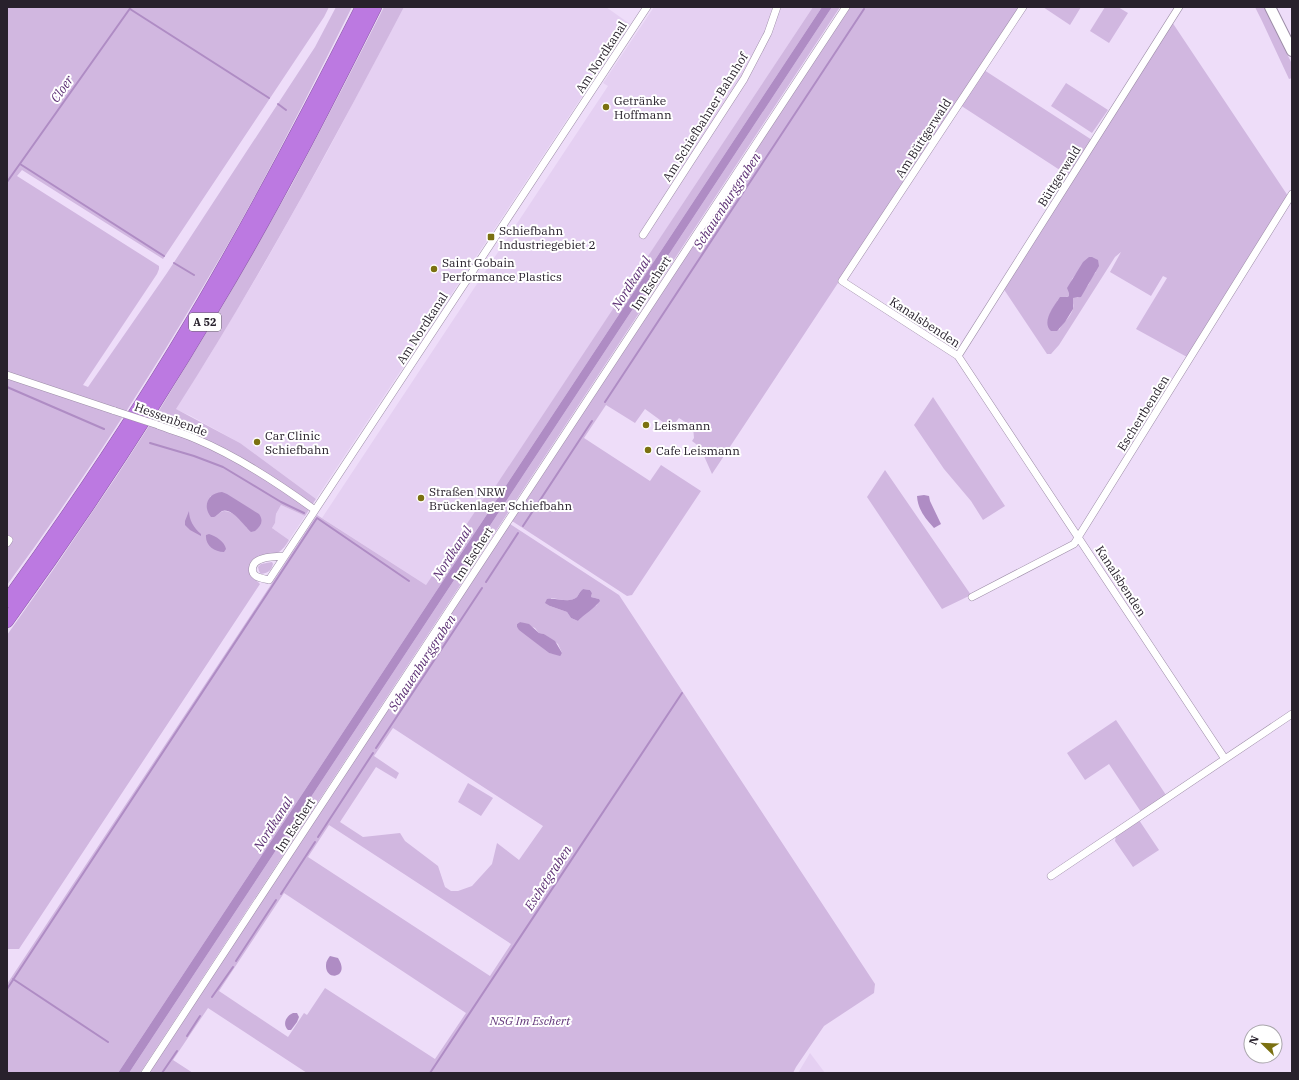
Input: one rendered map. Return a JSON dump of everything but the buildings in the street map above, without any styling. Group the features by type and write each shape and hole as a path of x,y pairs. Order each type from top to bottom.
{"highway":[{"name":"A 52","path":"7,601 42,553 102,464 156,380 203,302 272,180 362,7"},
{"name":"A 52","path":"7,621 60,548 115,466 213,308 282,186 375,7"}],"main road":[{"path":"1270,7 1292,51"}],"street":[{"name":"Am Nordkanal","path":"284,556 269,557 256,561 252,569 253,573 256,576 268,580 315,510 647,7"},
{"name":"Am Schiefbahner Bahnhof","path":"643,235 744,79 768,33 777,7"},
{"name":"Im Eschert","path":"145,1073 846,7"},
{"name":"Am Büttgerwald","path":"842,281 1023,7"},
{"name":"Büttgerwald","path":"958,356 1179,7"},
{"name":"Eschertbenden","path":"972,597 1074,544 1292,194"},
{"name":"Kanalsbenden","path":"842,281 958,356 1225,759"},
{"name":"Hessenbende","path":"7,375 195,438 229,454 279,484 315,510"},
{"path":"7,539 9,540 7,543"},
{"path":"1051,876 1292,714"}],"shaded area":[{"path":"404,7 606,7 630,24 316,499 240,443 191,416 175,409 208,358 262,268 326,154"},
{"path":"654,7 813,7 495,488 492,486 426,585 322,518 608,86 603,83"},
{"path":"822,7 832,7 129,1073 118,1073"},
{"path":"1089,257 1098,260 1099,266 1081,297 1073,298 1073,309 1065,322 1057,331 1051,331 1047,323 1052,309 1060,297 1069,296 1067,288 1083,262"},
{"path":"222,492 259,514 261,523 255,531 251,532 230,512 222,511 216,516 211,517 207,509 208,501 213,495"},
{"path":"917,496 929,496 941,524 934,528 920,510"},
{"path":"281,505 305,516 289,540 272,528 275,523 276,514"},
{"path":"189,511 192,524 201,536 190,530 185,525"},
{"path":"209,534 222,542 226,549 224,552 217,551 209,545 206,535"},
{"path":"583,589 590,590 592,593 591,597 599,599 600,601 578,621 571,618 567,612 545,603 547,599 574,599"},
{"path":"520,622 529,624 539,633 544,634 555,641 562,653 561,655 549,653 519,630 517,624"},
{"path":"330,956 338,958 341,965 340,973 333,976 329,974 326,965 326,962"},
{"path":"293,1013 297,1013 299,1017 291,1030 288,1030 285,1023 288,1016"},
{"path":"810,1053 825,1073 798,1073"}],"green space":[{"path":"7,7 329,7 324,17 163,259 22,170 17,176 159,266 157,274 83,385 88,387 167,273 315,47 336,7 352,7 276,156 228,244 176,332 122,418 66,502 7,585"},
{"path":"384,7 404,7 350,109 266,261 237,311 176,409 240,443 316,499 305,516 281,505 276,514 275,523 272,528 289,540 283,549 277,553 259,557 253,577 260,584 19,949 7,949 7,635 116,477 160,409 223,305 290,188","holes":["210,496 258,528 247,528 243,522 228,511 224,511 216,516"]},
{"path":"813,7 822,7 118,1073 7,1073 7,984 317,515 426,585 492,486 495,487"},
{"path":"832,7 840,7 140,1073 129,1073"},
{"path":"850,7 1020,7 712,474 700,447 692,441 694,438 693,427 679,418 671,428 645,409 635,423 606,405 584,438 650,481 661,465 701,491 632,595 627,596 512,521"},
{"path":"1043,7 1081,7 1070,25"},
{"path":"1105,7 1118,7 1128,13 1109,43 1090,31"},
{"path":"1255,7 1264,7 1292,64 1292,78 1289,79"},
{"path":"1172,22 1288,196 1187,357 1136,329 1167,278 1163,276 1151,296 1110,272 1121,252 1115,257 1059,345 1051,354 1047,354 1003,288","holes":["1096,272 1091,278 1089,284 1078,298 1073,298 1072,311 1059,330 1050,313 1058,300 1069,296 1072,279 1076,274"]},
{"path":"984,70 1092,140 1069,176 960,105"},
{"path":"1066,83 1108,110 1092,133 1051,106"},
{"path":"933,397 1005,506 983,520 971,501 944,469 914,425"},
{"path":"885,470 971,595 942,609 867,497"},
{"name":"NSG Im Eschert","path":"510,524 619,595 875,984 874,993 824,1026 793,1073 307,1073 208,1008 173,1060 193,1073 149,1073","holes":["583,589 590,590 592,593 591,597 599,599 597,605 585,613 578,621 571,618 567,612 550,606 551,598 572,600 577,597","520,622 535,628 539,633 544,634 558,644 562,653 561,655 549,653 517,627 517,624","393,728 543,826 519,860 497,843 492,864 472,886 458,891 451,891 445,887 438,866 405,841 400,833 363,837 340,822 376,767 396,779 399,773 374,756","329,825 511,944 490,976 308,857","284,893 466,1013 435,1059 325,988 307,1015 304,1013 288,1037 219,991"]},
{"path":"272,562 273,564 270,570 261,574 258,567 261,564"},
{"path":"1116,720 1166,795 1141,812 1109,764 1085,780 1067,753"},
{"path":"468,783 493,798 481,816 458,802"},
{"path":"1139,820 1159,850 1133,867 1115,841 1116,835"}],"waterway":[{"name":"Cloer","path":"7,182 131,7"},
{"path":"130,9 269,98"},
{"name":"Schauenburggraben","path":"605,402 864,9"},
{"path":"278,104 286,110"},
{"path":"20,164 164,256"},
{"path":"174,263 194,275"},
{"path":"7,387 104,429"},
{"name":"Schauenburggraben","path":"523,526 592,421"},
{"path":"150,443 194,456 223,467 281,502 304,513"},
{"path":"7,989 317,518 409,581"},
{"name":"Schauenburggraben","path":"486,582 518,533"},
{"name":"Schauenburggraben","path":"376,748 482,588"},
{"name":"Eschetgraben","path":"430,1073 682,693"},
{"name":"Schauenburggraben","path":"318,837 373,753"},
{"name":"Schauenburggraben","path":"281,894 315,842"},
{"name":"Schauenburggraben","path":"236,961 276,900"},
{"name":"Schauenburggraben","path":"212,997 233,967"},
{"path":"13,979 108,1042"},
{"name":"Schauenburggraben","path":"187,1036 200,1016"},
{"name":"Schauenburggraben","path":"162,1073 177,1051"}],"place":[{"name":"Getränke Hoffmann","path":"606,107"},
{"name":"Schiefbahn Industriegebiet 2","path":"491,237"},
{"name":"Saint Gobain Performance Plastics","path":"434,269"},
{"name":"Leismann","path":"646,425"},
{"name":"Car Clinic Schiefbahn","path":"257,442"},
{"name":"Cafe Leismann","path":"648,450"},
{"name":"Straßen NRW Brückenlager Schiefbahn","path":"421,498"}],"water label":[{"name":"Nordkanal","path":"631,283"},
{"name":"Nordkanal","path":"452,553"},
{"name":"Nordkanal","path":"273,824"}]}
